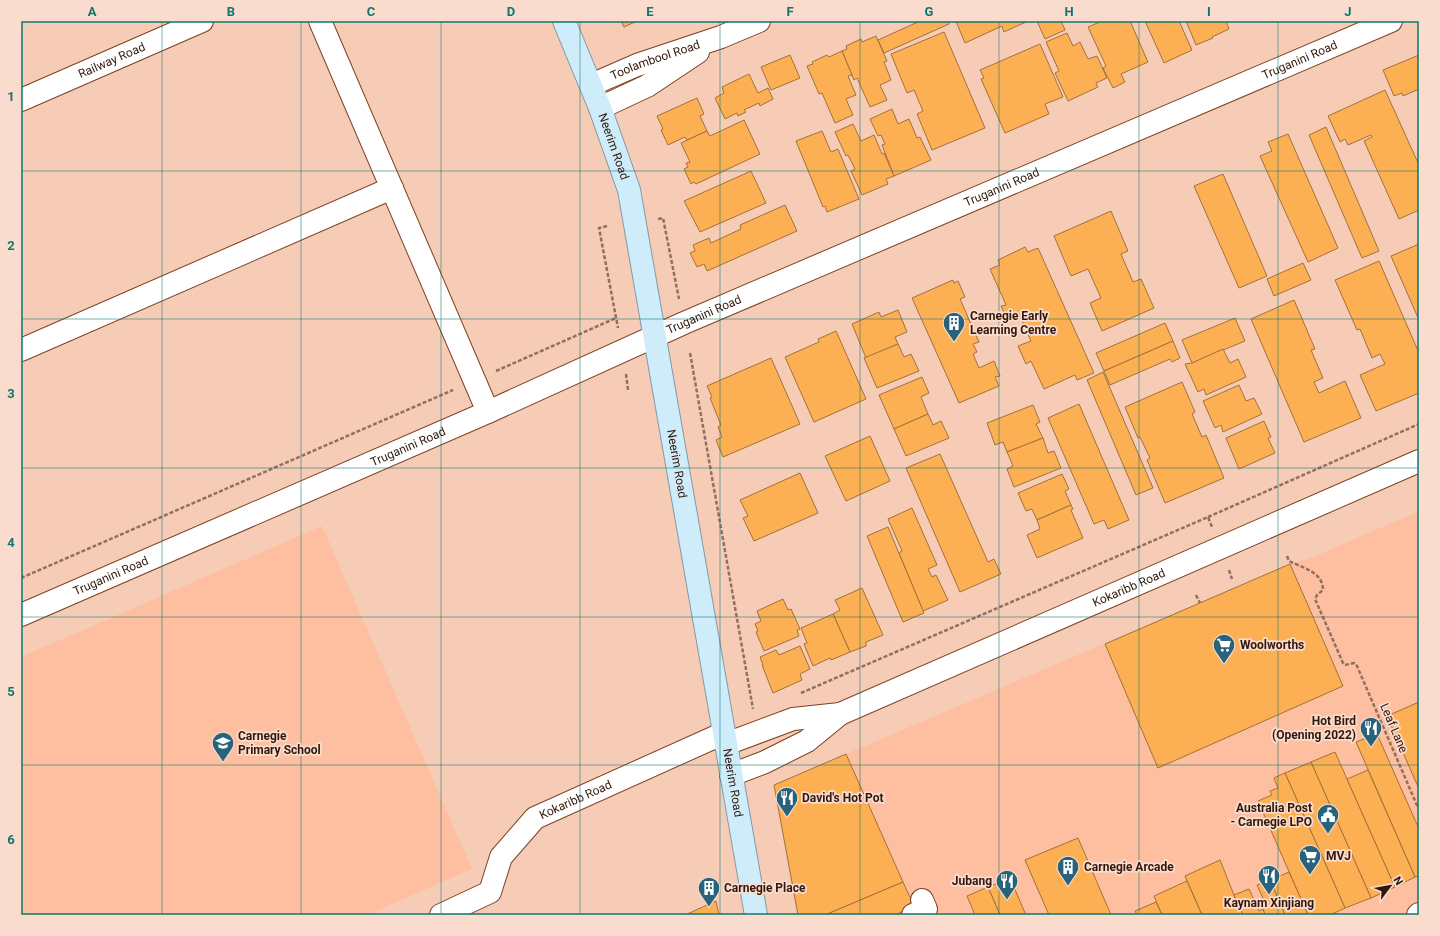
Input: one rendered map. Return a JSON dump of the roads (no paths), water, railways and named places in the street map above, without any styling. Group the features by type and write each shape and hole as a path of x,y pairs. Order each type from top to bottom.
{"main road":[{"name":"Neerim Road","path":"564,21 600,108 629,190 756,915"}],"street":[{"name":"Railway Road","path":"21,100 202,21"},
{"path":"320,21 488,412"},
{"name":"Toolambool Road","path":"591,85 637,65 721,37 759,21"},
{"name":"Truganini Road","path":"21,615 488,412 622,350 1391,21"},
{"name":"Toolambool Road","path":"600,108 647,86 721,37"},
{"path":"21,350 392,188"},
{"name":"Kokaribb Road","path":"731,775 765,762 807,741 840,714 1419,461"},
{"name":"Kokaribb Road","path":"442,915 490,892 501,857 535,818 725,739 758,731 793,719 840,714"}],"place":[{"name":"Carnegie Early Learning Centre","path":"954,342"},
{"name":"Woolworths","path":"1224,664"},
{"name":"Hot Bird (Opening 2022)","path":"1371,748"},
{"name":"Carnegie Primary School","path":"223,762"},
{"name":"David's Hot Pot","path":"787,818"},
{"name":"Australia Post - Carnegie LPO","path":"1328,834"},
{"name":"MVJ","path":"1310,876"},
{"name":"Carnegie Arcade","path":"1068,886"},
{"name":"Kaynam Xinjiang","path":"1269,896"},
{"name":"Jubang","path":"1007,900"},
{"name":"Carnegie Place","path":"709,908"}]}
